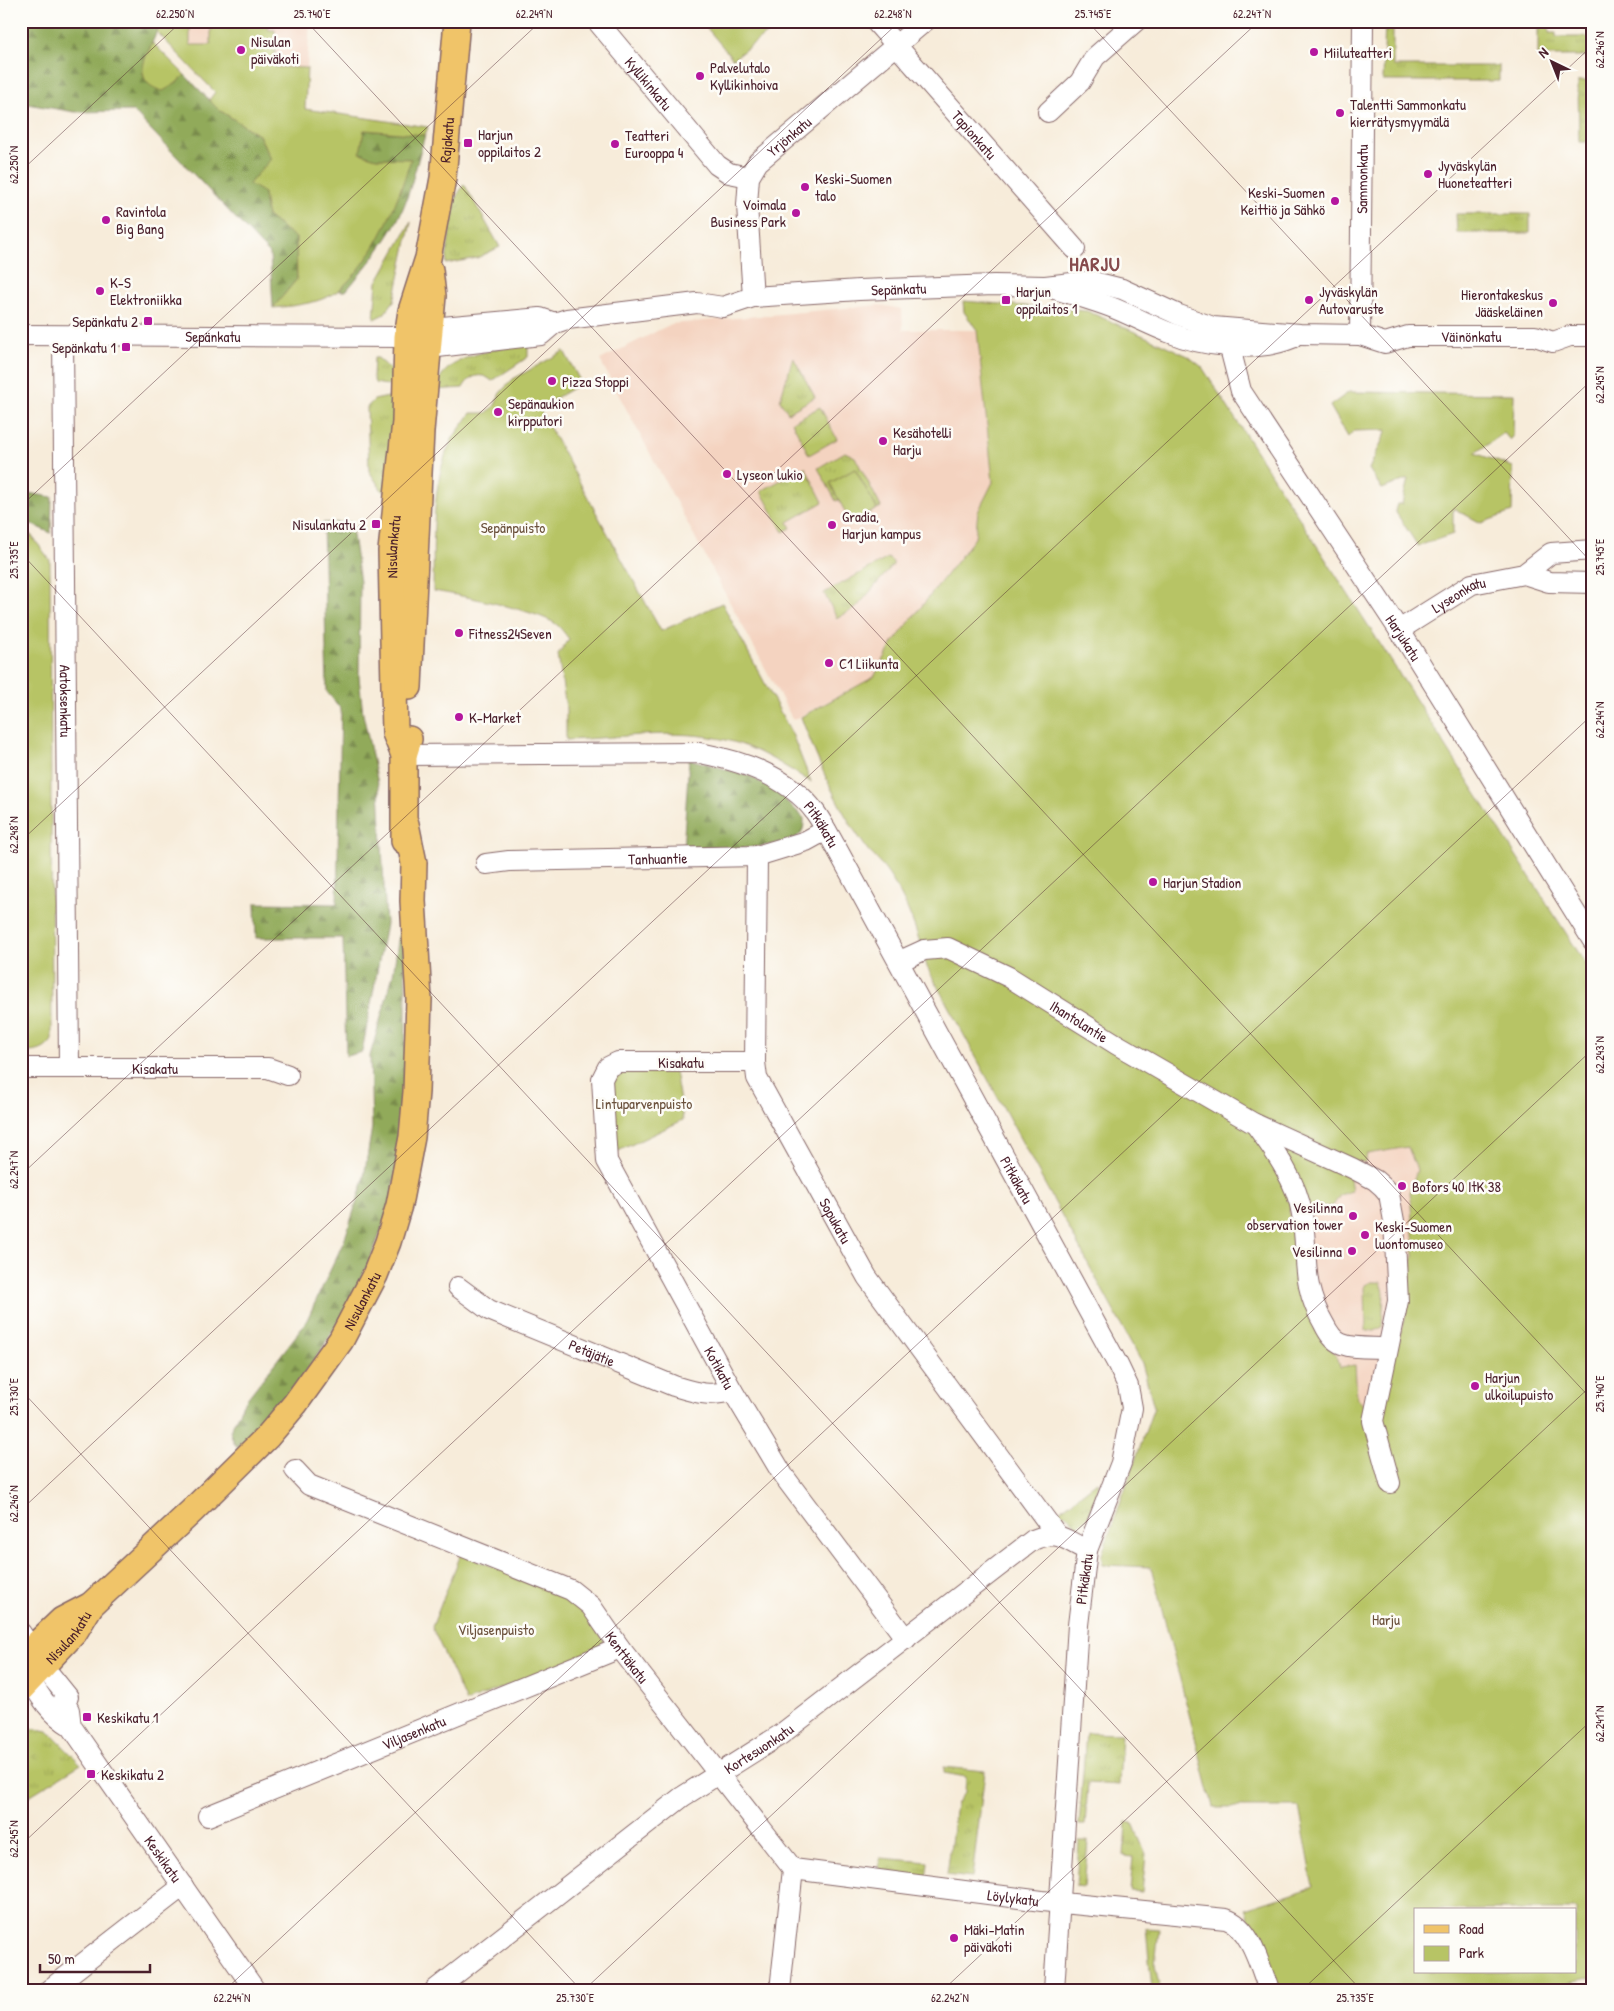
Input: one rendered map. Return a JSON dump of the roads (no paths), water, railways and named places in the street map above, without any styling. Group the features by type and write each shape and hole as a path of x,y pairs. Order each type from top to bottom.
{"main road":[{"name":"Rajakatu","path":"422,338 411,311 428,258 444,178 457,21"},
{"name":"Nisulankatu","path":"27,1663 62,1620 90,1604 192,1511 268,1436 301,1396 341,1340 375,1275 388,1242 399,1205 412,1137 418,1060 419,999 413,901 403,864 406,824 404,755 395,733 391,551 405,422 422,338"}],"street":[{"name":"Kyllikinkatu","path":"597,21 716,165 729,173 749,177"},
{"name":"Tapionkatu","path":"874,21 998,159 1007,173 1075,249"},
{"name":"Yrjönkatu","path":"749,177 758,162 924,21"},
{"path":"1048,112 1080,82 1095,57 1136,21"},
{"name":"Sammonkatu","path":"1360,335 1363,21"},
{"path":"749,177 747,205 753,298"},
{"name":"Sepänkatu","path":"21,335 422,338 541,334 555,323 568,319 697,303 722,292 753,298 894,288 994,285 1045,286 1090,281 1122,289 1233,337"},
{"name":"Väinönkatu","path":"1233,337 1251,346 1283,342 1300,334 1360,335 1384,327 1408,336 1535,336 1553,342 1570,336 1593,336"},
{"name":"Aatoksenkatu","path":"63,336 69,1067"},
{"name":"Harjukatu","path":"1233,337 1231,352 1241,391 1399,630 1593,941"},
{"name":"Lyseonkatu","path":"1399,630 1472,584 1524,574 1551,553 1593,550"},
{"name":"Lyseonkatu","path":"1524,574 1549,582 1593,583"},
{"name":"Pitkäkatu","path":"404,755 700,753 732,759 755,767 804,800 815,812 826,830 900,961 1118,1364 1128,1386 1132,1408 1129,1434 1118,1472 1087,1550 1078,1625 1058,1902 1054,1990"},
{"name":"Tanhuantie","path":"486,864 509,861 757,856 806,841 826,830"},
{"name":"Sopukatu","path":"757,856 755,1062 757,1078 867,1277 1057,1534"},
{"name":"Ihantolantie","path":"900,961 924,950 948,948 1009,977 1116,1044 1253,1123 1360,1172 1375,1180 1389,1194 1397,1252 1398,1301 1373,1421 1390,1483"},
{"name":"Kisakatu","path":"608,1067 618,1062 755,1062"},
{"name":"Kotikatu","path":"608,1067 602,1079 607,1161 732,1390 783,1475 906,1639"},
{"name":"Kisakatu","path":"21,1068 268,1068 288,1075"},
{"name":"Ihantolantie","path":"1253,1123 1275,1152 1298,1198 1302,1214 1305,1267 1310,1297 1328,1331 1343,1344 1387,1348"},
{"name":"Petäjätie","path":"458,1287 489,1310 674,1386 699,1393 719,1395 732,1390"},
{"name":"Kenttäkatu","path":"295,1470 310,1485 571,1590 591,1606 620,1648 793,1869"},
{"path":"1057,1534 1087,1550"},
{"name":"Kortesuonkatu","path":"435,1990 682,1797 780,1735 1033,1540 1046,1535 1057,1534"},
{"name":"Viljasenkatu","path":"208,1816 620,1648"},
{"name":"Keskikatu","path":"27,1663 68,1697 63,1699 69,1710 71,1726 255,1990"},
{"path":"780,1990 793,1869"},
{"name":"Löylykatu","path":"793,1869 1058,1902 1213,1916 1234,1922 1247,1938 1269,1990"},
{"path":"49,1990 183,1886"}],"place":[{"name":"Nisulan päiväkoti","path":"241,50"},
{"name":"Miiluteatteri","path":"1314,52"},
{"name":"Palvelutalo Kyllikinhoiva","path":"700,76"},
{"name":"Talentti Sammonkatu kierrätysmyymälä","path":"1340,113"},
{"name":"Harjun oppilaitos 2","path":"468,143"},
{"name":"Teatteri Eurooppa 4","path":"615,144"},
{"name":"Jyväskylän Huoneteatteri","path":"1428,174"},
{"name":"Keski-Suomen talo","path":"805,187"},
{"name":"Keski-Suomen Keittiö ja Sähkö","path":"1335,201"},
{"name":"Voimala Business Park","path":"796,213"},
{"name":"Ravintola Big Bang","path":"106,220"},
{"name":"K-S Elektroniikka","path":"100,291"},
{"name":"Harjun oppilaitos 1","path":"1006,300"},
{"name":"Jyväskylän Autovaruste","path":"1309,300"},
{"name":"Hierontakeskus Jääskeläinen","path":"1553,303"},
{"name":"Sepänkatu 2","path":"148,321"},
{"name":"Sepänkatu 1","path":"126,347"},
{"name":"Pizza Stoppi","path":"552,381"},
{"name":"Sepänaukion kirpputori","path":"498,412"},
{"name":"Kesähotelli Harju","path":"883,441"},
{"name":"Lyseon lukio","path":"727,474"},
{"name":"Nisulankatu 2","path":"376,524"},
{"name":"Gradia, Harjun kampus","path":"832,525"},
{"name":"Fitness24Seven","path":"459,633"},
{"name":"C1 Liikunta","path":"829,663"},
{"name":"K-Market","path":"459,717"},
{"name":"Harjun Stadion","path":"1153,882"},
{"name":"Bofors 40 ItK 38","path":"1402,1186"},
{"name":"Vesilinna observation tower","path":"1353,1216"},
{"name":"Keski-Suomen luontomuseo","path":"1365,1235"},
{"name":"Vesilinna","path":"1352,1251"},
{"name":"Harjun ulkoilupuisto","path":"1475,1386"},
{"name":"Keskikatu 1","path":"87,1717"},
{"name":"Keskikatu 2","path":"91,1774"},
{"name":"Mäki-Matin päiväkoti","path":"954,1938"}],"district":[{"name":"HARJU","path":"1095,263"}],"park label":[{"name":"Sepänpuisto","path":"513,527"},
{"name":"Lintuparvenpuisto","path":"644,1103"},
{"name":"Harju","path":"1386,1619"},
{"name":"Viljasenpuisto","path":"496,1629"}]}
